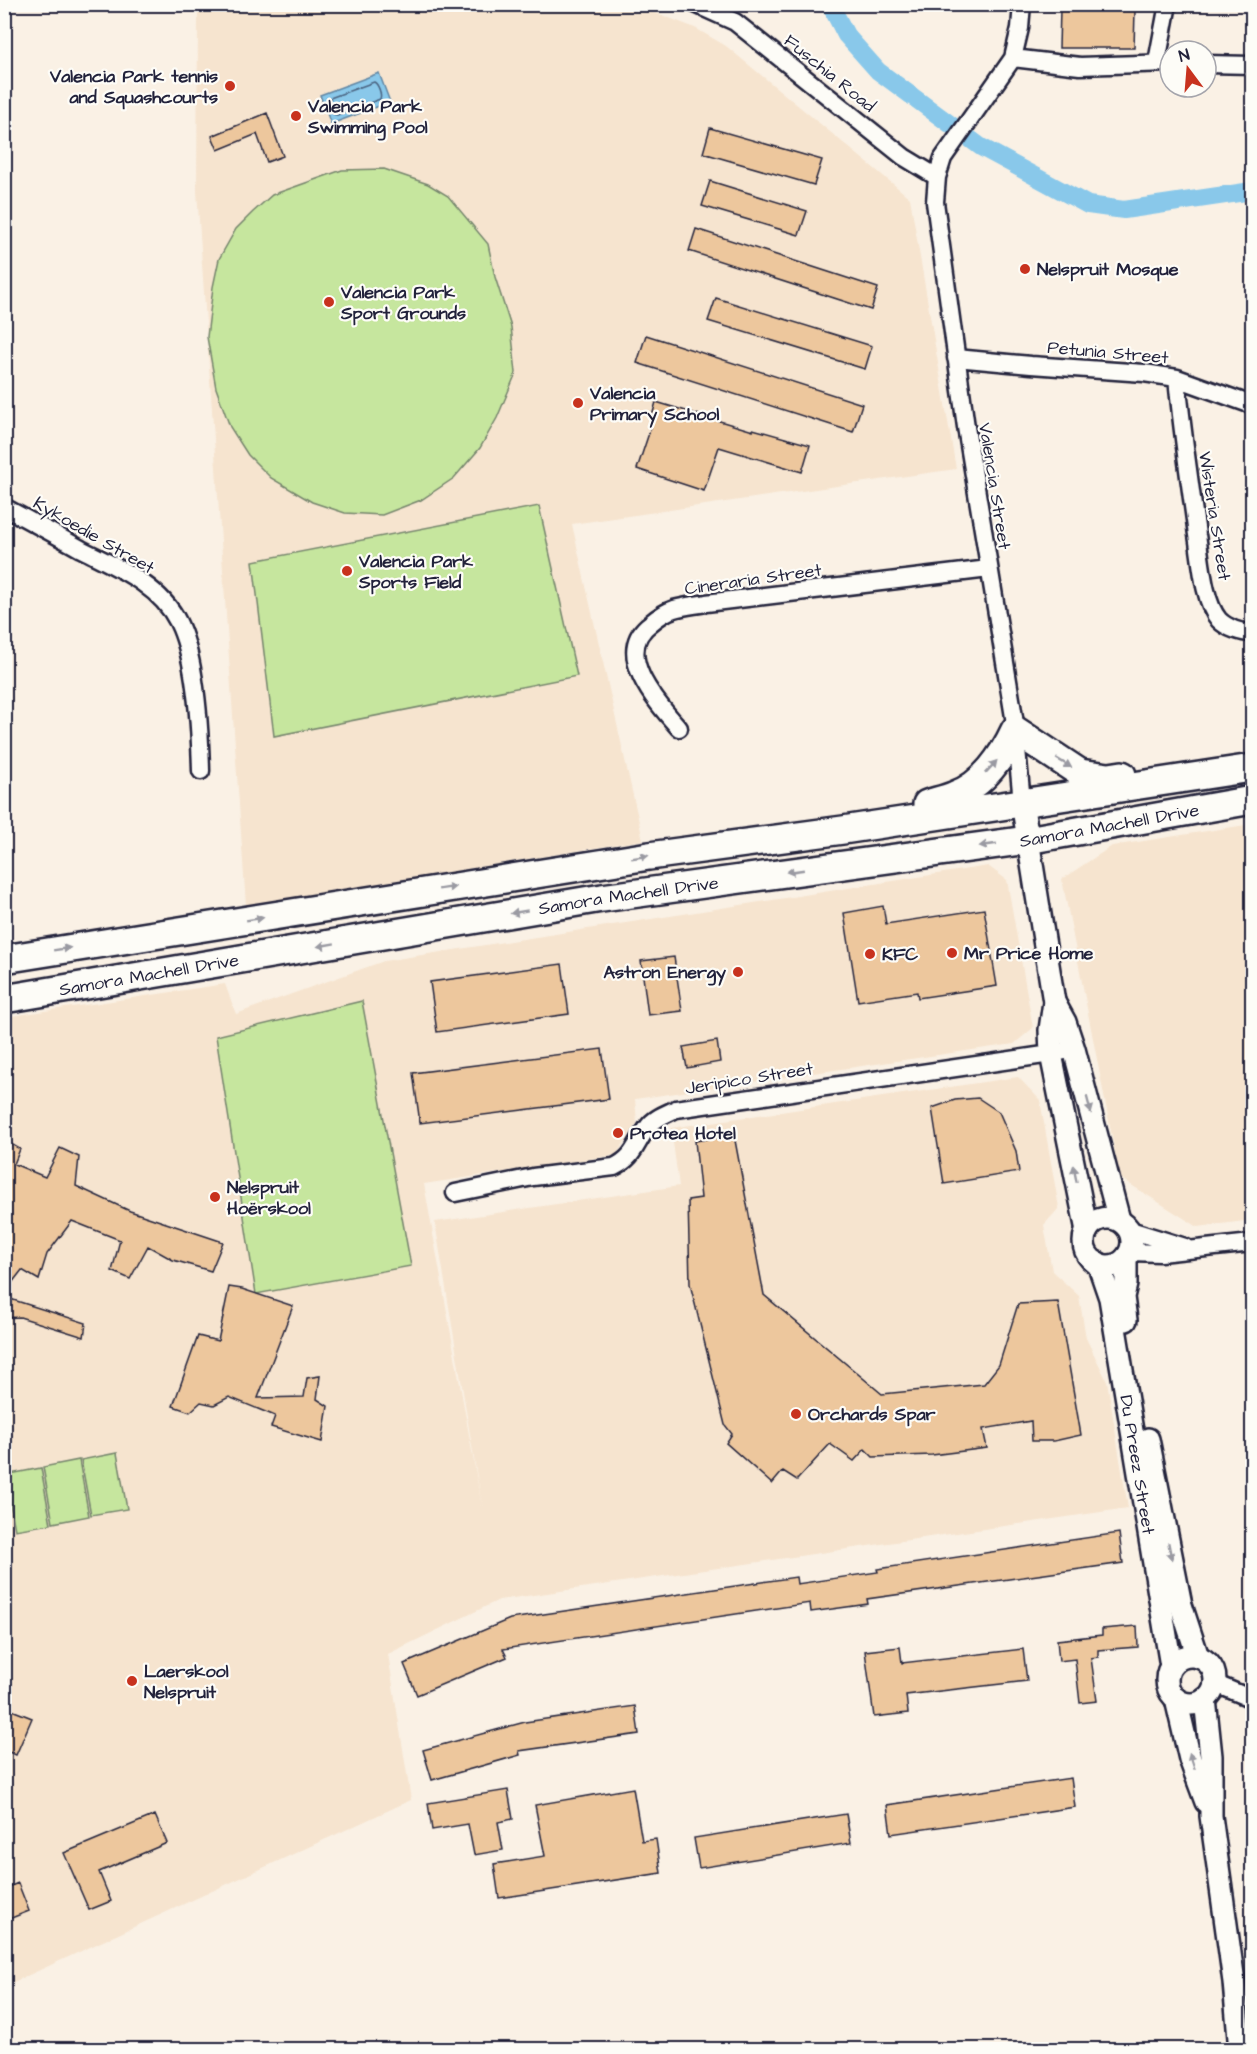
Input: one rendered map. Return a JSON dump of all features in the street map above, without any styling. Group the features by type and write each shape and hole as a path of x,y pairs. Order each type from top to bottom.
{"main road":[{"path":"843,830 957,795 971,787 1007,749 1015,730 1080,772 1109,777 1252,766"},
{"name":"Samora Machell Drive","path":"4,959 649,856 843,830 1252,766"},
{"name":"Samora Machell Drive","path":"4,999 602,898 1027,840 1252,800"}],"street":[{"name":"Fuschia Road","path":"695,4 735,22 904,157 937,177"},
{"path":"937,177 953,143 1013,58 1020,28 1022,4"},
{"path":"1166,39 1168,4"},
{"path":"1013,58 1080,66 1158,62"},
{"path":"1218,64 1252,65"},
{"name":"Valencia Street","path":"937,177 935,202 938,226 1015,730 1023,802"},
{"name":"Petunia Street","path":"957,358 1144,373 1178,378 1252,405"},
{"name":"Wisteria Street","path":"1178,378 1189,479 1205,585 1212,608 1219,620 1231,628 1252,633"},
{"name":"Kykoedie Street","path":"4,507 135,578 159,596 178,622 190,656 200,740 201,771"},
{"name":"Cineraria Street","path":"679,728 656,702 642,678 636,656 635,642 644,628 663,614 675,609 706,603 989,569"},
{"path":"1023,802 1027,840 1054,1002 1050,1030 1052,1054 1087,1231 1085,1248 1088,1254 1098,1263 1113,1265 1128,1255 1252,1243"},
{"path":"1054,1002 1065,1023 1074,1049 1124,1225 1132,1245 1128,1255"},
{"name":"Jeripico Street","path":"455,1193 533,1178 615,1167 631,1155 649,1125 676,1109 1074,1049"},
{"path":"1087,1231 1091,1225 1104,1218 1194,1250"},
{"name":"Du Preez Street","path":"1128,1255 1123,1297 1138,1391 1181,1605 1198,1657"},
{"name":"Du Preez Street","path":"1098,1263 1110,1298 1171,1666"},
{"path":"1211,1816 1190,1758 1176,1699 1168,1687 1168,1672 1171,1666 1183,1657 1198,1657 1210,1666 1213,1672 1209,1691 1211,1816 1234,1982 1240,2049"},
{"path":"1176,1699 1190,1703 1209,1691 1252,1699"}],"shaded area":[{"name":"Valencia Primary School","path":"202,4 618,4 659,14 695,28 726,46 910,198 956,469 572,524 643,840 246,906 197,191 198,14"},
{"path":"1252,824 1252,1220 1198,1227 1120,1178 1062,879 1112,846"},
{"path":"988,866 1007,880 1033,1028 1014,1044 635,1099 637,1123 616,1155 424,1184 482,1507 435,1222 679,1186 671,1128 1018,1077 1040,1100 1059,1208 1044,1225 1052,1271 1079,1296 1086,1338 1107,1381 1128,1508 499,1600 388,1654 411,1800 5,1986 5,1017 225,984 236,1014 384,961"}],"green space":[{"path":"384,169 428,184 448,196 488,244 495,277 511,327 516,373 497,418 480,448 454,478 421,500 382,515 345,513 312,502 271,478 248,455 230,427 216,388 207,337 219,259 236,229 253,212 272,195 342,170"},
{"path":"539,506 577,676 274,736 253,561"},
{"path":"362,1001 411,1266 256,1294 216,1036"},
{"path":"117,1453 127,1509 91,1515 81,1460"},
{"path":"79,1460 89,1516 53,1523 43,1467"},
{"path":"41,1468 51,1524 15,1530 5,1475"}],"water":[{"path":"379,73 390,102 331,124 320,95"}],"building":[{"path":"1060,9 1135,10 1134,48 1059,48"},
{"path":"267,113 283,156 267,162 257,134 218,150 212,136"},
{"path":"710,128 822,160 814,185 703,153"},
{"path":"710,181 807,211 799,235 702,206"},
{"path":"696,229 878,288 871,310 689,251"},
{"path":"716,298 872,346 865,369 708,321"},
{"path":"646,335 862,404 853,432 637,363"},
{"path":"656,402 753,431 753,429 810,445 802,472 719,447 704,491 637,469 651,427 649,427"},
{"path":"883,906 886,924 984,909 997,986 918,998 917,992 858,1001 844,913"},
{"path":"674,957 682,1011 648,1015 641,961"},
{"path":"562,964 569,1014 437,1032 430,982"},
{"path":"717,1041 720,1062 687,1068 683,1047"},
{"path":"602,1049 609,1099 420,1123 413,1073"},
{"path":"978,1098 999,1112 1016,1151 1019,1172 944,1184 932,1108 955,1100"},
{"path":"734,1135 764,1295 882,1394 984,1384 999,1365 1018,1304 1058,1302 1081,1435 1054,1441 1032,1441 1031,1421 983,1429 987,1448 932,1455 873,1457 865,1449 854,1461 830,1444 797,1480 783,1471 772,1484 726,1443 732,1434 725,1425 690,1284 688,1200 701,1198 695,1141"},
{"path":"4,1140 20,1149 14,1164 45,1177 60,1148 79,1157 76,1186 130,1211 223,1242 211,1271 173,1260 148,1246 130,1279 112,1271 120,1240 72,1221 47,1254 39,1280 22,1270 4,1293"},
{"path":"229,1287 293,1306 258,1398 304,1397 307,1378 320,1376 317,1399 328,1406 322,1442 271,1427 275,1416 229,1397 214,1405 201,1402 190,1412 173,1406 198,1336 218,1341"},
{"path":"4,1297 86,1323 84,1337 20,1317 4,1318"},
{"path":"1119,1533 1123,1563 867,1599 868,1604 811,1612 810,1603 503,1649 507,1657 417,1695 404,1664 510,1619 796,1577 797,1584 878,1572 877,1569"},
{"path":"1137,1626 1138,1647 1098,1650 1098,1657 1091,1658 1097,1701 1080,1703 1075,1659 1059,1661 1057,1640 1102,1635 1102,1629"},
{"path":"900,1647 902,1663 1023,1649 1027,1681 906,1695 908,1713 874,1717 865,1651"},
{"path":"635,1706 639,1734 519,1751 520,1755 432,1780 423,1750 525,1722"},
{"path":"4,1707 32,1718 16,1755 4,1750"},
{"path":"1071,1778 1075,1807 891,1834 887,1805"},
{"path":"633,1788 642,1841 656,1839 661,1873 499,1898 494,1864 545,1856 535,1805"},
{"path":"508,1790 513,1819 498,1822 503,1850 474,1855 468,1824 432,1830 428,1803"},
{"path":"846,1814 851,1843 699,1868 694,1838"},
{"path":"155,1815 167,1843 99,1872 111,1901 89,1910 64,1853"},
{"path":"18,1883 29,1911 4,1921 4,1889"}],"waterway":[{"path":"830,4 846,35 878,71 981,147 1088,205 1124,210 1252,191"}],"place":[{"name":"Valencia Park tennis and Squashcourts","path":"230,86"},
{"name":"Valencia Park Swimming Pool","path":"296,116"},
{"name":"Nelspruit Mosque","path":"1025,269"},
{"name":"Valencia Park Sport Grounds","path":"329,302"},
{"name":"Valencia Primary School","path":"578,403"},
{"name":"Valencia Park Sports Field","path":"347,571"},
{"name":"Mr Price Home","path":"952,953"},
{"name":"KFC","path":"870,954"},
{"name":"Astron Energy","path":"738,972"},
{"name":"Protea Hotel","path":"618,1133"},
{"name":"Nelspruit Hoërskool","path":"215,1197"},
{"name":"Orchards Spar","path":"796,1414"},
{"name":"Laerskool Nelspruit","path":"132,1681"}]}
